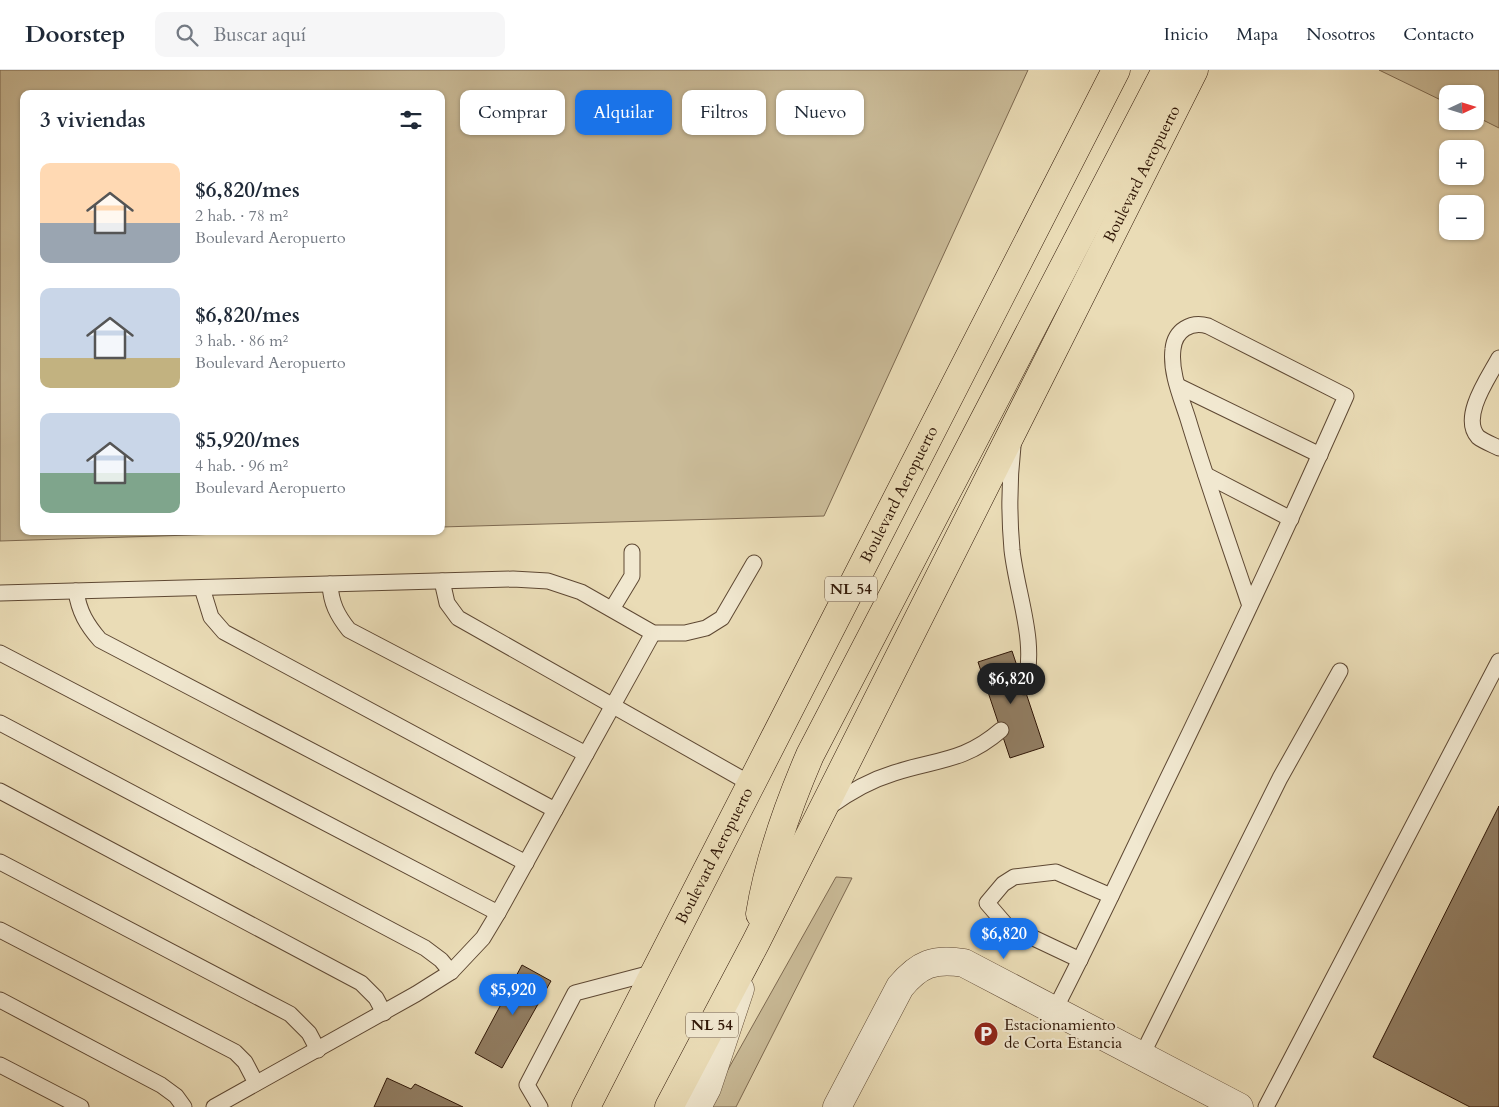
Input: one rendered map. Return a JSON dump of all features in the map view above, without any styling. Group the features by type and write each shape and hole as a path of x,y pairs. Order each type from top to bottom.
{"highway":[{"name":"Boulevard Aeropuerto","path":"586,1107 1116,70"},
{"path":"756,942 769,866 780,828 810,755 1166,70"},
{"name":"Boulevard Aeropuerto","path":"669,1107 756,942 1194,70"}],"street":[{"path":"698,1107 707,1088 756,942"},
{"path":"838,1107 900,987 912,973 927,964 946,960 964,963 1239,1107"}],"lane":[{"path":"1054,1010 1111,896 1250,606 1291,520 1346,396 1199,323 1189,325 1181,331 1173,346 1172,359 1178,386 1206,475 1250,606"},
{"path":"1499,358 1474,406 1472,415 1478,437 1499,448"},
{"path":"1178,386 1320,455"},
{"path":"1014,427 1011,463 1012,551 1029,653 1028,674 1024,687"},
{"path":"1206,475 1291,520"},
{"path":"612,609 632,576 632,552"},
{"path":"0,593 513,579 548,581 581,592 654,633 692,631 706,628 722,618 754,563"},
{"path":"442,581 448,603 458,618 751,784"},
{"path":"330,584 331,600 338,617 349,630 586,754"},
{"path":"202,588 211,618 224,632 555,810"},
{"path":"76,591 78,604 87,625 100,640 526,863"},
{"path":"214,1107 384,1013 451,972 483,938 654,633"},
{"path":"0,653 498,914"},
{"path":"1266,1107 1499,661"},
{"path":"1141,1057 1280,778 1340,671"},
{"path":"0,723 425,948 441,960 451,972"},
{"path":"821,812 843,797 892,774 969,753 1001,730"},
{"path":"0,791 360,982 376,998 384,1013"},
{"path":"0,862 290,1014 309,1033 318,1050"},
{"path":"1080,960 1006,925 987,903 1003,884 1014,877 1056,872 1111,896"},
{"path":"0,930 234,1052 252,1071 256,1083"},
{"path":"540,1107 527,1085 575,992 655,972"},
{"path":"0,1000 162,1086 176,1096 184,1107"},
{"path":"0,1065 81,1107"}],"shaded area":[{"path":"0,70 1028,70 824,516 445,527 445,90 20,90 20,535 190,535 0,541"},
{"path":"1379,70 1499,70 1499,128 1484,120 1484,85 1439,85 1439,99"},
{"path":"836,877 852,878 736,1107 707,1107"}],"building":[{"path":"1012,651 1044,747 1010,758 978,662"},
{"path":"1499,806 1499,1107 1470,1107 1373,1057"},
{"path":"522,965 551,981 502,1068 475,1053"},
{"path":"387,1078 411,1089 415,1084 463,1107 374,1107"}],"place":[{"name":"Estacionamiento de Corta Estancia","path":"986,1034"}]}
